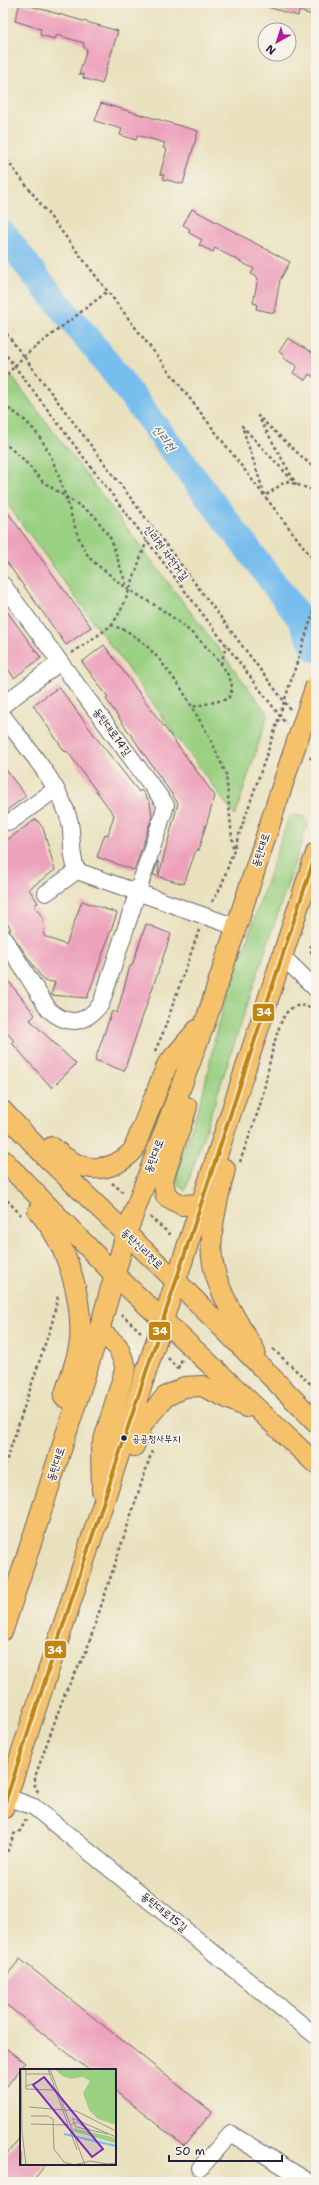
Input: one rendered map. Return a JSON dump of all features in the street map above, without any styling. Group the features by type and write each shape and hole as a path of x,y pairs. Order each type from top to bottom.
{"main road":[{"name":"동탄대로","path":"3,1630 97,1338 126,1234 207,1018 236,927 298,757 316,685"},
{"path":"5,1803 316,853"},
{"path":"3,1095 46,1142 65,1160 88,1167 108,1168 123,1161 133,1151 167,1065 207,1018"},
{"path":"201,1204 182,1205 166,1196 163,1180 195,1080 207,1018"},
{"path":"252,1046 215,1209 212,1257 224,1298 273,1380"},
{"name":"동탄신리천로","path":"3,1111 45,1156 176,1281 316,1422"},
{"path":"3,1160 115,1275 164,1318 270,1422 316,1464"},
{"path":"3,1170 46,1220 72,1269 80,1314 80,1342 60,1411 53,1475"},
{"path":"97,1338 107,1337 118,1347 126,1367 101,1450 103,1505"},
{"path":"103,1505 125,1470 143,1423 165,1397 184,1387 202,1386 236,1401 270,1422"}],"street":[{"name":"동탄대로14길","path":"3,585 166,805 101,1004 87,1018 80,1021 70,1021 58,1017 49,1010 3,937"},
{"path":"3,705 60,662"},
{"path":"3,716 56,789 70,822 73,862 77,871 236,927"},
{"path":"10,822 56,789"},
{"path":"46,893 77,871"},
{"path":"282,956 316,989"},
{"name":"동탄대로15길","path":"5,1803 34,1807 316,2036"},
{"path":"200,2168 231,2134 309,2182"}],"path":[{"path":"3,155 316,563"},
{"path":"3,379 24,356 108,291"},
{"path":"3,329 292,712"},
{"name":"신리천 자전거길","path":"3,351 288,727"},
{"path":"3,406 27,422 41,437 56,468 77,535 89,557 128,590 168,614 213,654 232,683 232,693 228,699 192,707"},
{"path":"296,484 258,416 316,470"},
{"path":"265,496 242,426 296,484"},
{"path":"3,442 22,458 43,482 94,515 111,539 128,590"},
{"path":"265,496 286,481 316,491"},
{"path":"60,662 111,625 128,590 147,541"},
{"path":"151,1057 163,1033 204,916 221,887 272,740 316,604"},
{"path":"111,625 127,631 144,643 181,688 192,707 226,774 233,852"},
{"path":"220,664 226,646"},
{"path":"298,757 316,764"},
{"path":"316,927 311,953 316,963"},
{"path":"239,1163 262,1099 273,1051 284,1016 294,1006 301,1005 316,1010"},
{"path":"3,1471 52,1323 60,1290"},
{"path":"267,1344 316,1389"},
{"path":"39,1793 35,1786 34,1777 64,1693 86,1652 154,1446"},
{"path":"3,1863 14,1834 20,1830"}],"green space":[{"path":"3,365 268,714 235,816 3,498"},
{"path":"296,815 303,817 308,823 185,1191 177,1183 176,1173 203,1093 218,1025 289,817"}],"building":[{"path":"20,3 118,31 102,84 83,78 84,75 79,74 87,49 83,47 84,43 57,35 55,39 40,35 41,29 15,21"},
{"path":"264,3 316,3 316,16 299,11 298,16 264,6"},
{"path":"101,103 198,131 183,184 163,179 164,175 160,174 167,149 163,148 165,143 137,135 136,140 120,135 122,129 95,121"},
{"path":"192,209 290,262 280,280 274,313 256,309 257,304 253,303 258,278 251,274 254,269 215,248 213,252 199,245 202,240 188,232 190,229 183,225"},
{"path":"288,338 316,355 316,378 309,374 305,380 293,373 297,366 283,358 285,356 279,352"},
{"path":"3,506 91,627 66,645 3,557"},
{"path":"3,606 41,658 14,678 3,661"},
{"path":"104,645 215,796 198,851 196,850 184,884 153,875 158,861 159,875 178,803 106,699 108,697 82,662"},
{"path":"59,687 139,792 141,790 150,802 152,817 134,870 97,857 105,834 108,835 114,815 67,751 65,752 33,705"},
{"path":"3,766 26,796 3,813"},
{"path":"36,819 43,828 55,870 29,889 38,903 34,905 43,918 44,936 66,945 82,901 117,913 87,998 51,995 55,982 44,981 9,930 11,929 3,917 3,843"},
{"path":"146,924 171,934 124,1071 95,1060 112,1011 117,1013 130,966 132,966"},
{"path":"3,974 35,1015 30,1020 76,1064 52,1088 12,1043 14,1041 3,1028"},
{"path":"20,1959 212,2112 184,2146 116,2092 116,2069 88,2069 3,2002 3,1980"},
{"path":"3,2046 25,2063 3,2091"},
{"path":"20,2137 20,2165 45,2165 32,2182 3,2182 3,2159"}],"waterway":[{"name":"신리천","path":"3,233 34,274 101,355 300,618 316,649"}],"transit line":[{"name":"34","path":"3,1809 316,853"}],"place":[{"name":"공공청사부지","path":"124,1438"}]}
